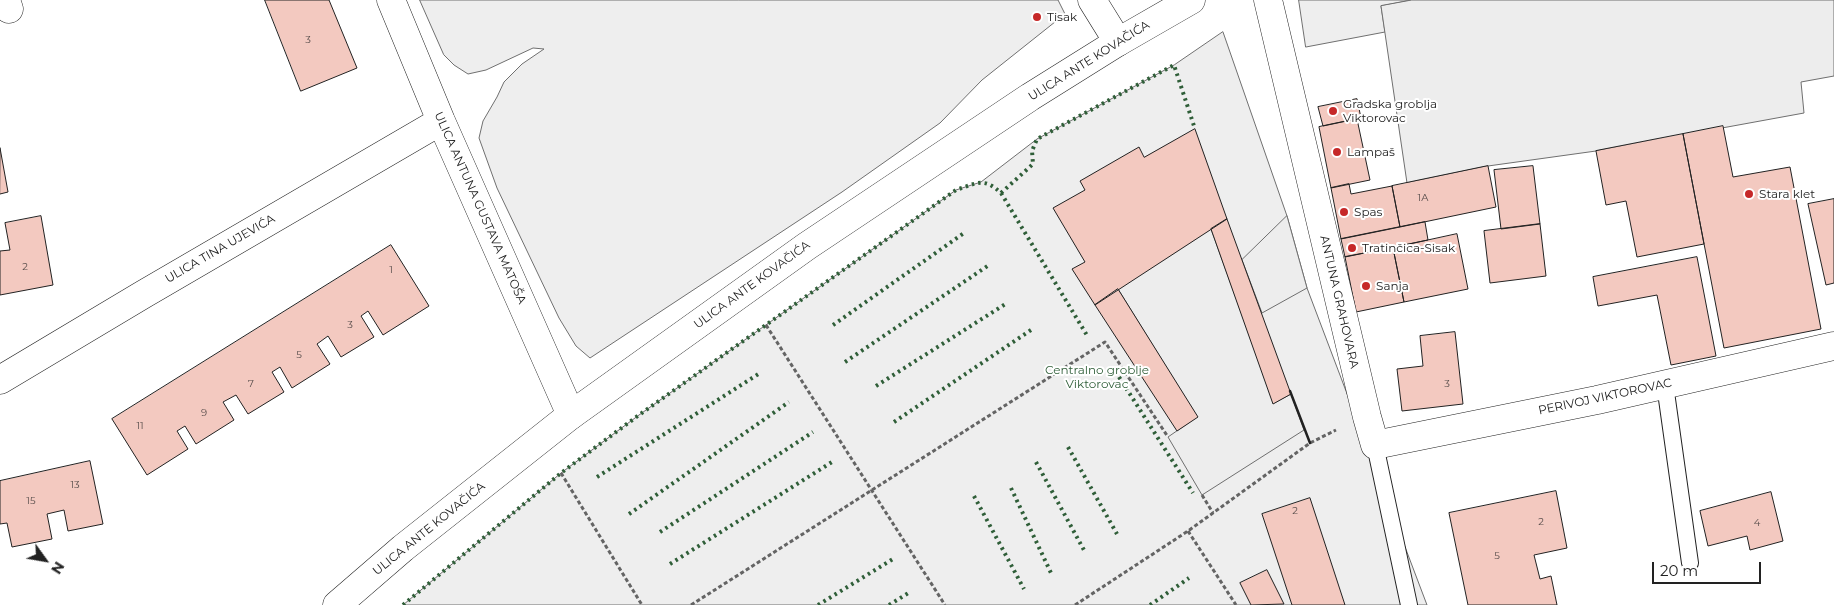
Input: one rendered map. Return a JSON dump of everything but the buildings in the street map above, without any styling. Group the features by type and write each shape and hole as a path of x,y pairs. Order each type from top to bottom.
{"street":[{"name":"ULICA ANTUNA GUSTAVA MATOŠA","path":"391,0 441,121 571,415"},
{"path":"1092,0 1118,42"},
{"name":"ULICA ANTE KOVAČIĆA","path":"337,605 403,548 571,415 807,246 1030,97 1118,42 1192,0"},
{"name":"ANTUNA GRAHOVARA","path":"1268,0 1375,445"},
{"name":"ULICA TINA UJEVIĆA","path":"0,380 441,121"},
{"name":"PERIVOJ VIKTOROVAC","path":"1375,445 1665,385 1834,346"}],"lane":[{"path":"1665,385 1690,563"},
{"name":"ANTUNA GRAHOVARA","path":"1375,445 1409,605"}],"path":[{"path":"766,325 946,605"},
{"path":"691,605 1105,342 1168,437"},
{"path":"1075,605 1188,531 1310,442 1367,417"},
{"path":"561,473 642,605"},
{"path":"1202,495 1213,513"},
{"path":"1188,531 1236,605"}],"green space":[{"path":"420,0 1058,0 1065,14 982,80 940,123 842,192 590,358 576,346 559,318 497,188 479,138 483,121 504,82 522,64 544,49 533,48 486,70 468,74 454,65 444,55"},
{"path":"1299,0 1412,0 1381,6 1385,32 1306,47"},
{"name":"Centralno groblje Viktorovac","path":"1223,32 1287,216 1307,288 1427,605 403,605 561,473 639,415 956,190 981,182 1037,139 1174,65"}],"shaded area":[{"path":"1412,0 1834,0 1834,76 1801,82 1804,113 1596,151 1488,166 1407,183 1381,6"},
{"path":"1287,216 1307,288 1262,313 1242,260"},
{"path":"1211,229 1274,403 1291,394 1304,430 1202,495 1168,437 1197,417 1118,289"}],"hedge":[{"path":"1001,193 1033,164 1032,151 1037,139 1174,65 1195,129"},
{"path":"403,605 561,473 639,415 956,190 985,183 1001,193 1088,337"},
{"path":"833,325 964,233"},
{"path":"845,362 989,265"},
{"path":"876,386 1007,303"},
{"path":"894,422 1031,330"},
{"path":"597,477 760,373"},
{"path":"1119,377 1193,493"},
{"path":"629,514 789,402"},
{"path":"660,532 813,432"},
{"path":"1068,447 1117,534"},
{"path":"670,564 832,462"},
{"path":"1036,462 1085,552"},
{"path":"1011,488 1051,573"},
{"path":"974,496 1024,589"},
{"path":"818,605 893,559"},
{"path":"1150,605 1189,578"},
{"path":"889,605 910,592"}],"wall":[{"path":"1290,391 1310,443"}],"place":[{"name":"Tisak","path":"1037,17"},
{"name":"Gradska groblja Viktorovac","path":"1333,111"},
{"name":"Lampaš","path":"1337,152"},
{"name":"Stara klet","path":"1749,194"},
{"name":"Spas","path":"1344,212"},
{"name":"Tratinčica-Sisak","path":"1352,248"},
{"name":"Sanja","path":"1366,286"}]}
